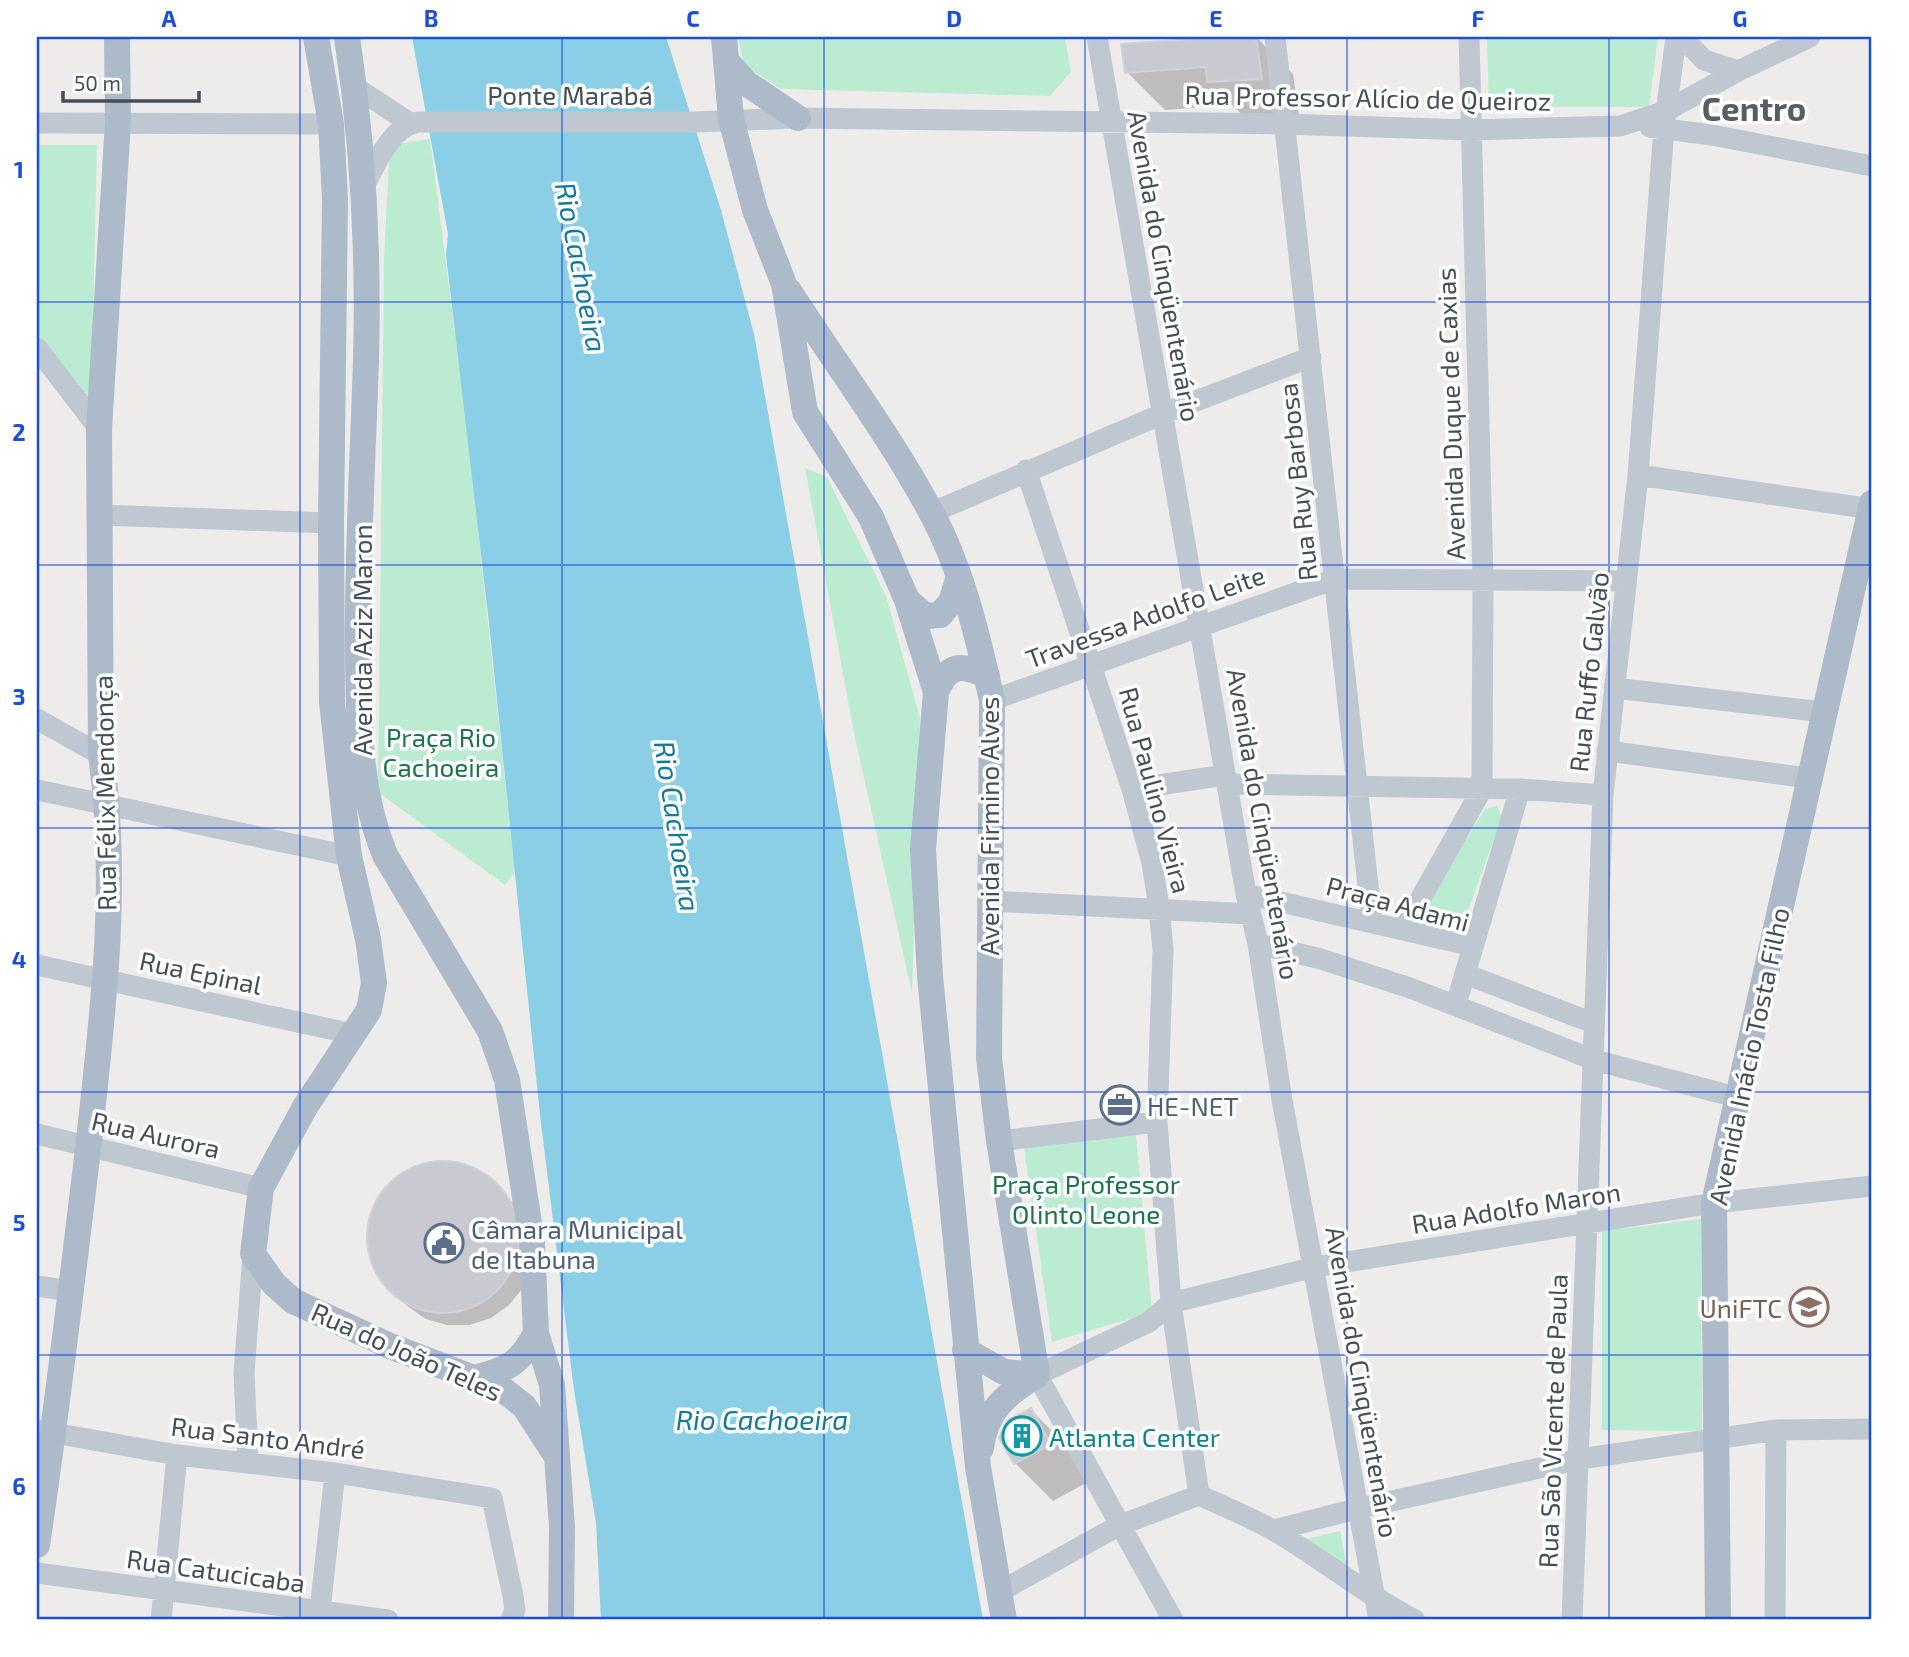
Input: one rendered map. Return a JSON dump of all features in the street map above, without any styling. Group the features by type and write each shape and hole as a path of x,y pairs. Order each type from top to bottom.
{"main road":[{"name":"Rua Félix Mendonça","path":"37,1545 45,1431 71,1291 106,980 108,806 101,755 99,429 118,122 117,37"},
{"name":"Avenida Aziz Maron","path":"261,1188 305,1107 369,1010 373,983 368,939 349,856 332,702 335,199 331,124 316,37"},
{"name":"Avenida Aziz Maron","path":"347,37 365,185 366,356 358,606 360,762 374,827 385,855 490,1031 499,1053 515,1115 532,1243 536,1333 552,1385 557,1457"},
{"name":"Avenida Firmino Alves","path":"724,37 731,119 755,210 784,284 931,513 959,576 989,688 989,1058 999,1141 1037,1375"},
{"path":"728,63 746,83 798,118"},
{"name":"Avenida Firmino Alves","path":"784,284 805,412 871,517 907,600 936,692 923,849 925,895 965,1350 978,1467"},
{"name":"Avenida Inácio Tosta Filho","path":"1721,1620 1715,1437 1714,1203 1808,779 1872,507"},
{"path":"907,600 925,615 940,615 951,602 959,576"},
{"path":"936,692 943,676 957,668 970,667 989,688"},
{"path":"253,1254 261,1188"},
{"name":"Rua do João Teles","path":"253,1254 274,1284 293,1301 390,1346 502,1389 524,1406 557,1457 562,1527 561,1620"},
{"path":"475,1378 503,1370 524,1356 536,1333"},
{"path":"965,1350 1004,1372 1037,1375"},
{"path":"1004,1620 978,1467 984,1427 994,1406 1037,1375"}],"street":[{"name":"Avenida do Cinqüentenário","path":"1097,37 1248,904 1258,944 1282,1100 1315,1267 1376,1610"},
{"name":"Rua Ruy Barbosa","path":"1275,37 1373,922"},
{"name":"Avenida Duque de Caxias","path":"1469,37 1483,578 1482,789"},
{"name":"Rua Ruffo Galvão","path":"1586,1224 1603,795 1638,475 1665,119 1676,37"},
{"path":"1682,37 1704,60 1738,71"},
{"path":"1665,119 1699,92 1811,37"},
{"path":"355,87 414,123 383,151 365,185"},
{"path":"1699,92 1697,113 1712,135"},
{"name":"Rua Professor Alício de Queiroz","path":"731,119 1284,124 1470,130 1620,126 1665,119"},
{"name":"Ponte Marabá","path":"414,123 695,122 731,119"},
{"path":"1665,119 1712,135 1872,166"},
{"path":"37,123 331,124"},
{"path":"37,348 99,429"},
{"path":"931,513 1026,470 1162,414 1311,357"},
{"name":"Rua Paulino Vieira","path":"1026,470 1132,789 1159,907 1163,950 1157,1122 1171,1303 1199,1495"},
{"path":"1638,475 1872,507"},
{"path":"100,514 331,523"},
{"name":"Travessa Adolfo Leite","path":"989,688 1093,665 1200,624 1335,579 1626,581"},
{"path":"1614,688 1824,712"},
{"path":"37,719 101,755"},
{"path":"1607,751 1808,779"},
{"path":"1132,789 1226,779 1356,786 1520,789 1603,795"},
{"path":"1404,930 1482,789"},
{"path":"1473,946 1520,789"},
{"path":"37,790 349,856"},
{"name":"Praça Adami","path":"990,901 1159,907 1248,904 1373,922 1473,946 1456,1004"},
{"path":"1258,944 1321,959 1456,1004 1594,1060 1736,1097"},
{"name":"Rua Epinal","path":"37,965 354,1034"},
{"name":"Praça Adami","path":"1465,974 1593,1023"},
{"path":"999,1141 1157,1122"},
{"name":"Rua Aurora","path":"37,1134 261,1188"},
{"name":"Rua Adolfo Maron","path":"1171,1303 1315,1267 1714,1203 1872,1185"},
{"name":"Rua São Vicente de Paula","path":"1572,1620 1580,1459 1586,1224"},
{"path":"248,1461 244,1373 253,1254"},
{"path":"37,1286 71,1291"},
{"path":"1171,1303 1149,1322 1037,1375 1118,1526 1173,1620"},
{"path":"1274,1531 1356,1508 1580,1459 1776,1430 1872,1429"},
{"path":"1775,1620 1776,1430"},
{"name":"Rua Santo André","path":"45,1431 177,1455 248,1461 492,1498 513,1596 515,1610 511,1620"},
{"path":"161,1620 177,1455"},
{"path":"319,1616 335,1473"},
{"path":"999,1592 1118,1526 1199,1495 1274,1531 1327,1563 1376,1610 1415,1620"},
{"name":"Rua Catucicaba","path":"37,1573 319,1616 388,1620"}],"green space":[{"path":"738,37 1065,37 1071,72 1050,96 781,89 744,65"},
{"path":"1487,37 1658,37 1649,107 1489,107"},
{"name":"Praça Rio Cachoeira","path":"430,139 467,427 515,872 505,885 378,792 384,259 390,145"},
{"path":"37,145 97,145 91,404 37,333"},
{"path":"805,468 827,477 886,596 920,718 912,993 854,733"},
{"path":"1497,806 1502,817 1462,927 1420,914 1485,809"},
{"name":"Praça Professor Olinto Leone","path":"1136,1135 1152,1312 1052,1342 1024,1147"},
{"path":"1701,1219 1702,1431 1602,1430 1602,1231"},
{"path":"1340,1531 1348,1572 1301,1540"}],"water":[{"name":"Rio Cachoeira","path":"412,37 666,37 721,210 754,334 983,1620 601,1620 596,1523 574,1390 540,1115 489,623 446,255 448,234"}],"building":[{"path":"1256,37 1262,79 1207,82 1206,67 1125,73 1121,44"},
{"name":"Câmara Municipal de Itabuna","path":"443,1161 472,1167 497,1183 513,1208 519,1237 513,1266 497,1291 472,1307 443,1313 414,1307 389,1291 373,1266 367,1237 373,1208 389,1183 414,1167"},
{"name":"Atlanta Center","path":"1031,1408 1051,1444 1014,1464 999,1438 1007,1421"}],"place":[{"name":"HE-NET","path":"1120,1105"},
{"name":"Câmara Municipal de Itabuna","path":"444,1243"},
{"name":"UniFTC","path":"1809,1307"},
{"name":"Atlanta Center","path":"1022,1436"}],"district":[{"name":"Centro","path":"1754,108"}]}
